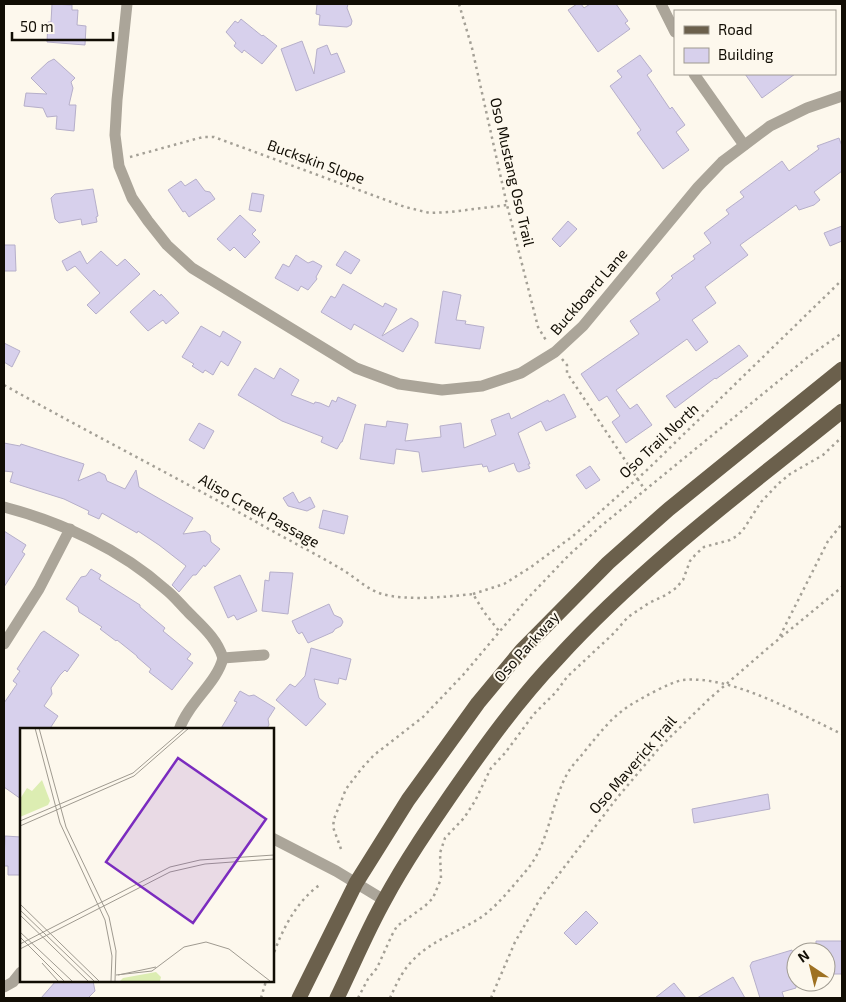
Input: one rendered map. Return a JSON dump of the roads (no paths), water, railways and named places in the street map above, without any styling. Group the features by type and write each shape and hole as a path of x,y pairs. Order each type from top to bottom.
{"main road":[{"name":"Oso Parkway","path":"299,998 356,883 408,800 478,703 528,644 608,563 669,509 842,369"},
{"name":"Oso Parkway","path":"337,998 384,900 423,835 510,712 557,658 596,618 651,568 714,514 842,411"}],"street":[{"name":"Buckboard Lane","path":"127,4 117,100 115,135 118,160 132,198 167,245 192,268 356,368 399,384 442,390 482,386 521,373 556,352 584,326 698,187 722,162 770,126 807,108 842,96"},
{"path":"662,4 674,30"},
{"path":"695,75 744,145"},
{"path":"4,507 70,529 121,557 164,588 219,645 223,658 221,668 198,697 180,728"},
{"path":"4,644 39,589 70,529"},
{"path":"223,658 264,655"},
{"path":"274,839 336,870 384,900"},
{"path":"4,987 14,982 20,973"}]}
